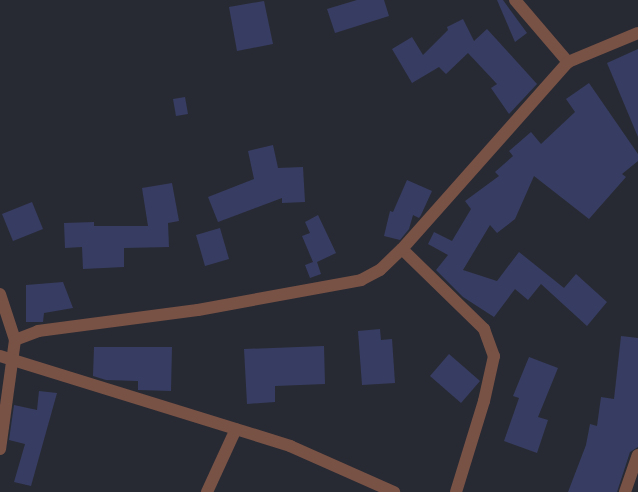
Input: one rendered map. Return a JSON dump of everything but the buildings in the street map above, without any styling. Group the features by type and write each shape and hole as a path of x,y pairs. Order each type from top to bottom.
{"street":[{"path":"515,0 568,62"},
{"path":"0,450 5,358 15,340 38,332 198,310 361,280 380,270 402,249 568,62 638,33"},
{"path":"402,249 484,329 494,356 484,401 456,492"},
{"path":"0,294 15,340"},
{"path":"5,358 290,446 394,492"},
{"path":"207,492 236,429"},
{"path":"625,492 638,455"}]}
